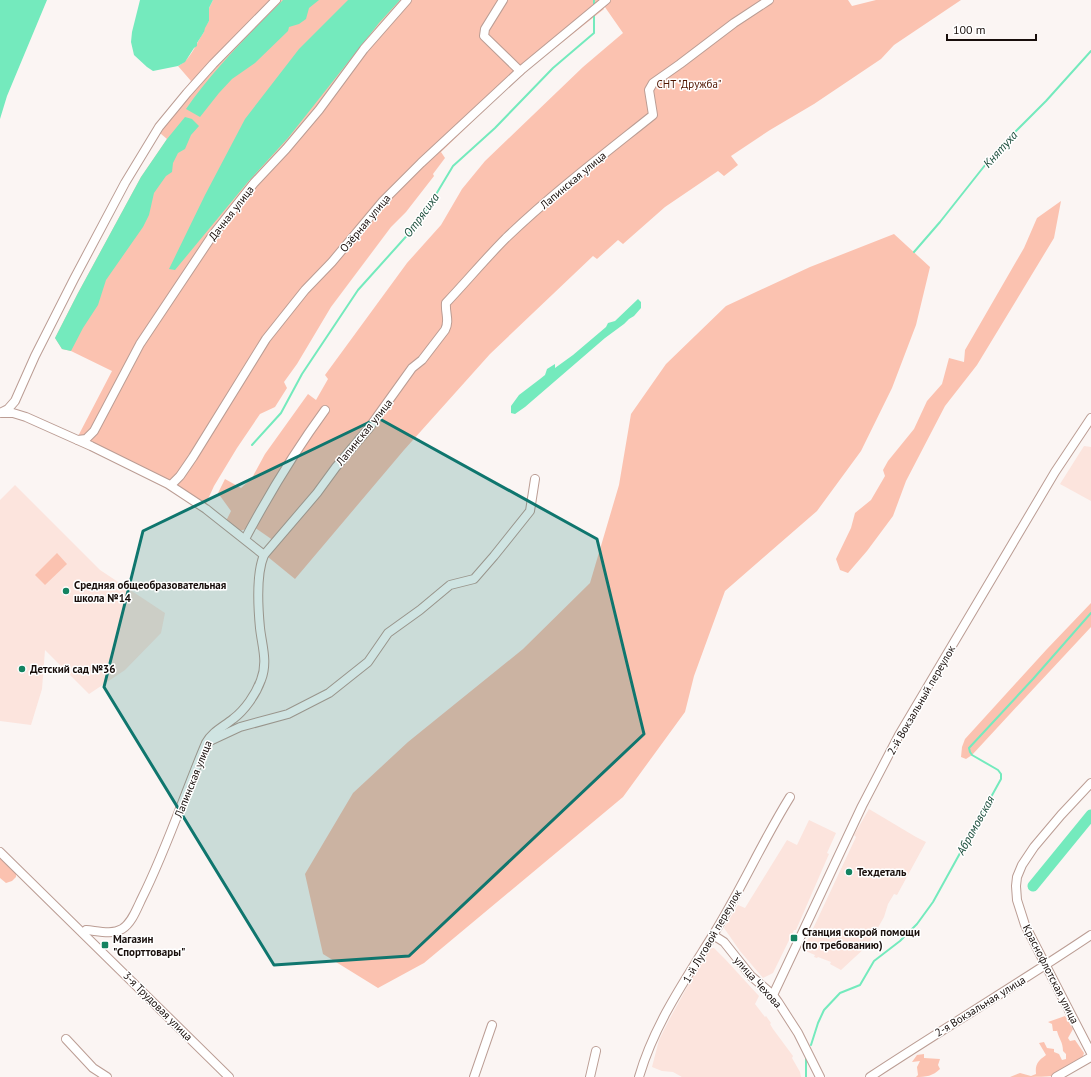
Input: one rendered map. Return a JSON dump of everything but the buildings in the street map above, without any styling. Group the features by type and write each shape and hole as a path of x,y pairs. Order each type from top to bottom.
{"street":[{"path":"1,413 8,409 15,401 44,338 111,209 152,138 170,113 213,64 276,0"},
{"name":"Дачная улица","path":"78,440 86,439 94,430 140,344 212,236 254,183 286,149 319,110 364,49 407,0"},
{"path":"503,0 485,30 484,36 520,71"},
{"name":"Озёрная улица","path":"171,486 189,463 253,357 281,319 400,183 520,71 606,0"},
{"name":"Лапинская улица","path":"83,932 86,930 114,932 122,929 128,924 150,882 206,743 214,733 233,720 241,712 262,679 265,660 260,628 259,579 260,566 264,555 317,493 336,467 369,428 412,368 422,360 445,330 448,319 446,307 451,298 505,239 520,225 589,166 653,115 649,90 653,83 734,23 769,0"},
{"path":"245,540 265,501 287,464 325,410"},
{"path":"1,413 13,413 26,417 78,440 171,486 206,509 264,555"},
{"name":"2-й Вокзальный переулок","path":"773,995 862,806 899,735 1055,472 1091,418"},
{"path":"206,743 212,739 240,728 288,714 329,693 368,662 388,633 420,610 450,585 474,578 494,556 530,511 535,479"},
{"name":"Краснофлотская улица","path":"1091,783 1061,815 1026,859 1017,877 1016,893 1022,917 1091,1053"},
{"name":"1-й Луговой переулок","path":"640,1077 644,1060 657,1030 753,865 766,836 790,797"},
{"name":"3-я Трудовая улица","path":"0,852 229,1077"},
{"name":"улица Чехова","path":"713,935 724,942 751,976 773,995 798,1033 820,1077"},
{"name":"2-я Вокзальная улица","path":"870,1077 989,1000 1046,966 1091,935"},
{"path":"474,1077 492,1025"},
{"path":"66,1039 93,1068 107,1077"},
{"path":"590,1077 596,1051"},
{"path":"1056,1077 1091,1057"}],"highlighted area":[{"path":"378,418 597,539 644,734 409,956 274,965 104,687 143,531"}],"shaded area":[{"path":"0,0 47,0 7,96 0,119"},
{"path":"140,0 213,0 209,8 209,21 197,43 197,46 185,62 178,66 153,71 134,55 131,42 132,32"},
{"path":"283,0 319,0 309,8 306,19 299,24 289,27 288,31 255,63 232,79 200,117 186,109 220,66"},
{"path":"348,0 400,0 379,23 288,138 247,183 175,270 169,269 205,195 245,119 299,49"},
{"path":"185,117 192,119 199,126 191,135 185,149 178,153 173,163 172,172 166,176 154,193 149,215 143,227 106,280 98,305 83,328 71,351 62,349 55,338 78,293 141,177 167,139"},
{"path":"638,299 641,302 641,308 634,316 605,338 525,407 515,414 511,413 511,406 519,395 545,375 547,369 555,364 555,368 573,355 606,327 608,323 615,321"},
{"path":"1084,446 1091,447 1091,501 1060,484"},
{"name":"Средняя общеобразовательная школа №14","path":"15,485 100,570 165,613 161,633 125,670 89,694 45,650 42,689 31,725 0,721 0,500"},
{"path":"869,809 926,842 897,895 894,894 888,904 884,917 868,945 841,970 830,964 831,962 814,957 815,955 803,950 856,837 854,835"},
{"path":"809,820 836,833 827,853 829,854 796,930 794,930 773,973 763,978 740,951 724,928 738,905 745,908 787,840 797,845"},
{"path":"711,948 714,948 725,959 759,996 755,1004 765,1017 766,1016 773,1029 793,1056 792,1058 800,1072 801,1077 682,1077 673,1072 662,1071 652,1067 659,1040 702,960"}],"green space":[{"path":"213,0 598,0 604,9 520,76 441,152 445,158 433,174 434,176 406,212 391,227 331,307 297,364 284,382 287,388 275,407 260,414 214,486 203,510 171,488 75,442 112,371 71,351 62,349 55,338 141,177 167,139 154,128 191,81 178,66 190,56 204,32 204,28 209,21 209,8"},
{"name":"СНТ \"Дружба\"","path":"600,0 848,0 852,6 876,0 961,0 894,45 881,59 814,104 770,130 731,156 738,165 724,176 718,171 665,207 623,244 618,240 597,259 593,256 490,354 404,450 295,579 268,557 277,543 251,525 249,528 240,531 226,521 231,511 218,493 225,479 241,488 252,478 265,454 308,394 316,400 328,379 325,375 407,263 441,225 462,189 485,161 583,67 623,33"},
{"path":"1061,201 1054,238 977,365 945,406 906,481 893,516 867,551 848,573 840,570 836,559 851,528 855,513 871,500 885,476 883,470 888,461 914,429 927,401 942,384 949,358 964,362 965,350 1024,248 1037,218"},
{"path":"894,234 930,267 916,325 892,388 861,451 817,511 725,591 694,676 685,712 623,797 424,963 378,988 323,954 305,874 353,793 408,742 523,649 590,583 619,485 631,414 666,364 726,306 810,267"},
{"path":"57,553 67,564 45,585 35,575"},
{"path":"1091,603 1091,627 972,755 966,759 961,757 965,739"},
{"path":"0,858 16,872 16,877 12,881 6,883 0,878"},
{"path":"1065,1016 1073,1029 1068,1038 1070,1041 1075,1040 1084,1053 1082,1059 1070,1064 1052,1076 1010,1077 1020,1073 1031,1076 1036,1074 1038,1063 1046,1055 1039,1043 1044,1042 1047,1048 1054,1049 1054,1052 1059,1054 1062,1060 1066,1059 1066,1054 1063,1051 1057,1031 1053,1031 1052,1024 1048,1022"},
{"path":"924,1054 924,1058 940,1059 938,1065 940,1069 929,1076 916,1077 918,1075 917,1067 920,1061 912,1062 917,1055"}],"waterway":[{"name":"Отрясиха","path":"594,0 594,7"},
{"name":"Отрясиха","path":"252,445 281,413 302,374 358,290 420,221 453,166 495,128 553,68 594,33 594,13"},
{"name":"Княтуха","path":"914,252 940,222 997,150 1046,101 1091,51"},
{"name":"Абрамовская","path":"811,1045 824,1010 840,993 860,985 874,961 900,941 917,924 933,902 1001,779 1001,774 998,770 972,755 969,748 1033,679 1091,613"},
{"path":"1033,886 1091,815"},
{"name":"Абрамовская","path":"806,1058 806,1077"}],"place":[{"name":"Средняя общеобразовательная школа №14","path":"66,591"},
{"name":"Детский сад №36","path":"22,669"},
{"name":"Техдеталь","path":"849,872"},
{"name":"Станция скорой помощи (по требованию)","path":"794,938"},
{"name":"Магазин \"Спорттовары\"","path":"105,945"}]}
